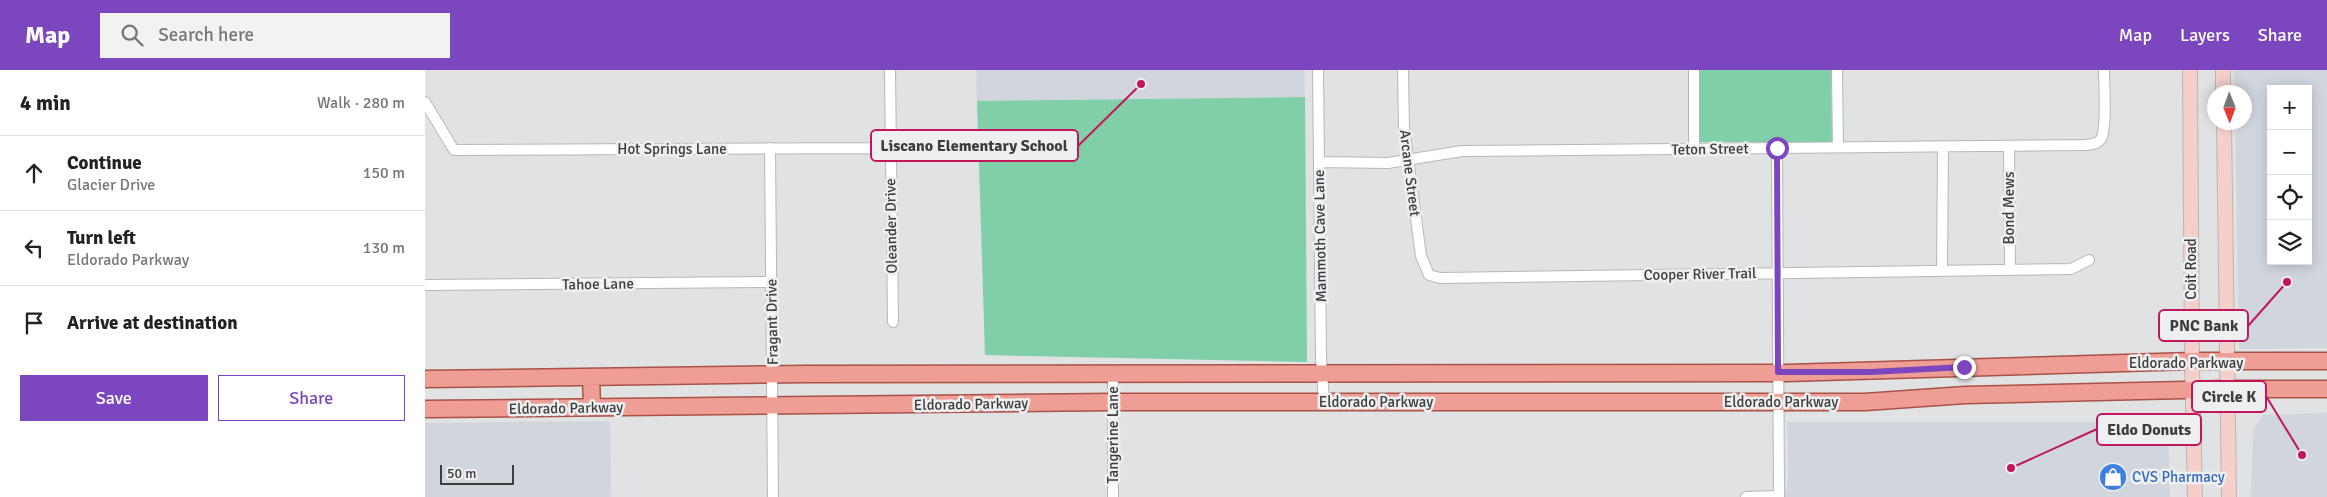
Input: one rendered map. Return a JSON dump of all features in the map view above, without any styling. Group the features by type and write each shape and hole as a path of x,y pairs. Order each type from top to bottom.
{"main road":[{"name":"Coit Road","path":"2190,70 2195,497"},
{"path":"2223,70 2223,85"},
{"path":"2224,130 2229,497"},
{"name":"Eldorado Parkway","path":"425,379 773,374 1871,372 1964,367 2327,361"},
{"path":"1964,367 1965,395"},
{"path":"591,377 592,407"},
{"name":"Eldorado Parkway","path":"425,409 1113,402 1865,402 1965,395 2227,389 2327,389"}],"street":[{"name":"Oleander Drive","path":"890,70 893,322"},
{"name":"Mammoth Cave Lane","path":"1318,70 1324,402"},
{"name":"Arcane Street","path":"1403,70 1404,127 1408,159 1421,256 1429,275"},
{"path":"1694,70 1694,149"},
{"path":"1837,70 1838,148"},
{"name":"Teton Street","path":"1319,162 1388,163 1462,152 2087,145 2095,144 2101,140 2105,130 2104,70"},
{"name":"Hot Springs Lane","path":"425,102 454,150 890,148"},
{"name":"Bond Mews","path":"2009,146 2009,270"},
{"path":"1942,271 1943,147"},
{"name":"Fragant Drive","path":"770,148 773,497"},
{"path":"1746,497 1779,496 1777,148"},
{"name":"Cooper River Trail","path":"1429,275 1447,278 2071,269 2089,260"},
{"name":"Tahoe Lane","path":"425,286 771,282"},
{"name":"Tangerine Lane","path":"1113,374 1113,497"}],"shaded area":[{"path":"976,70 1304,70 1305,97 977,101"},
{"path":"2234,70 2327,70 2327,348 2239,349 2235,130 2252,130 2252,85 2235,85"},
{"path":"2327,413 2327,497 2251,497 2253,430 2263,415"},
{"path":"610,421 611,497 425,497 425,423"},
{"path":"1787,422 2168,422 2170,497 1783,497 1788,484"}],"green space":[{"path":"1700,70 1831,70 1832,142 1700,142"},
{"path":"1305,97 1307,362 985,355 977,101"}],"place":[{"name":"Liscano Elementary School","path":"1141,84"},
{"name":"PNC Bank","path":"2287,282"},
{"name":"Circle K","path":"2302,455"},
{"name":"Eldo Donuts","path":"2011,468"},
{"name":"CVS Pharmacy","path":"2113,477"}],"route":[{"path":"1777,148 1778,372 1871,372 1964,367"}]}
